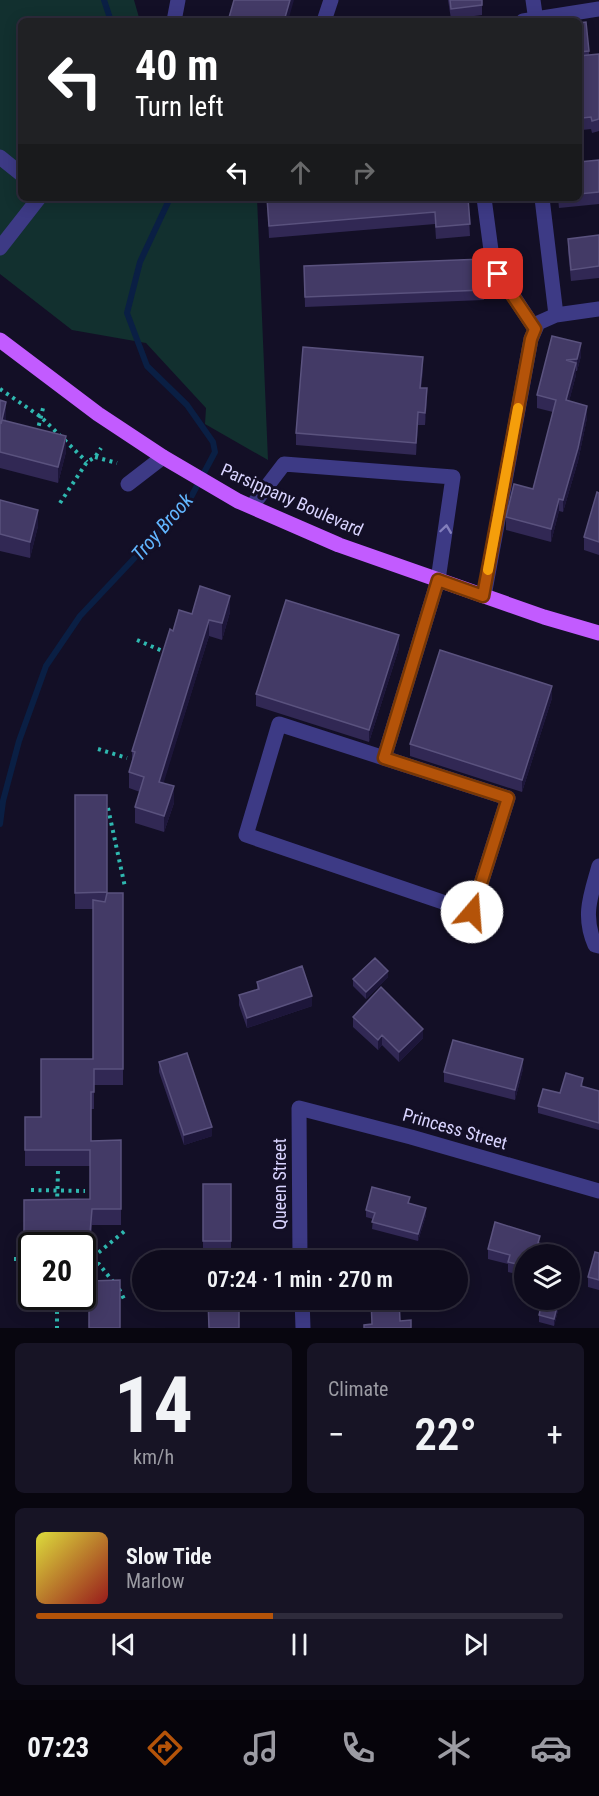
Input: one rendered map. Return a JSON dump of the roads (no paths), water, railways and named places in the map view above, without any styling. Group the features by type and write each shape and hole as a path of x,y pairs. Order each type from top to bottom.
{"main road":[{"name":"Parsippany Boulevard","path":"0,340 98,414 219,491 339,546 544,617 599,633"}],"street":[{"path":"175,18 178,0"},
{"path":"325,18 331,0"},
{"path":"532,18 534,0"},
{"path":"544,18 599,9"},
{"path":"0,157 18,172"},
{"path":"0,248 37,201"},
{"path":"484,201 493,265 535,329"},
{"path":"542,201 556,315"},
{"path":"483,596 531,339 535,329 538,323 556,315 599,309"},
{"path":"128,484 170,460"},
{"path":"252,506 284,464 453,477 438,580 384,758"},
{"path":"279,724 384,758 508,798 472,912 246,835 279,724"},
{"path":"599,866 588,904 588,929 595,945 599,946"},
{"name":"Princess Street","path":"299,1107 599,1191"},
{"name":"Queen Street","path":"299,1107 300,1250"},
{"path":"302,1310 303,1328"}],"waterway":[{"name":"Troy Brook","path":"104,0 110,18"},
{"name":"Troy Brook","path":"0,824 3,801 19,741 46,666 80,616 190,499 215,452 213,442 187,405 147,366 127,313 140,262 169,201"}]}
